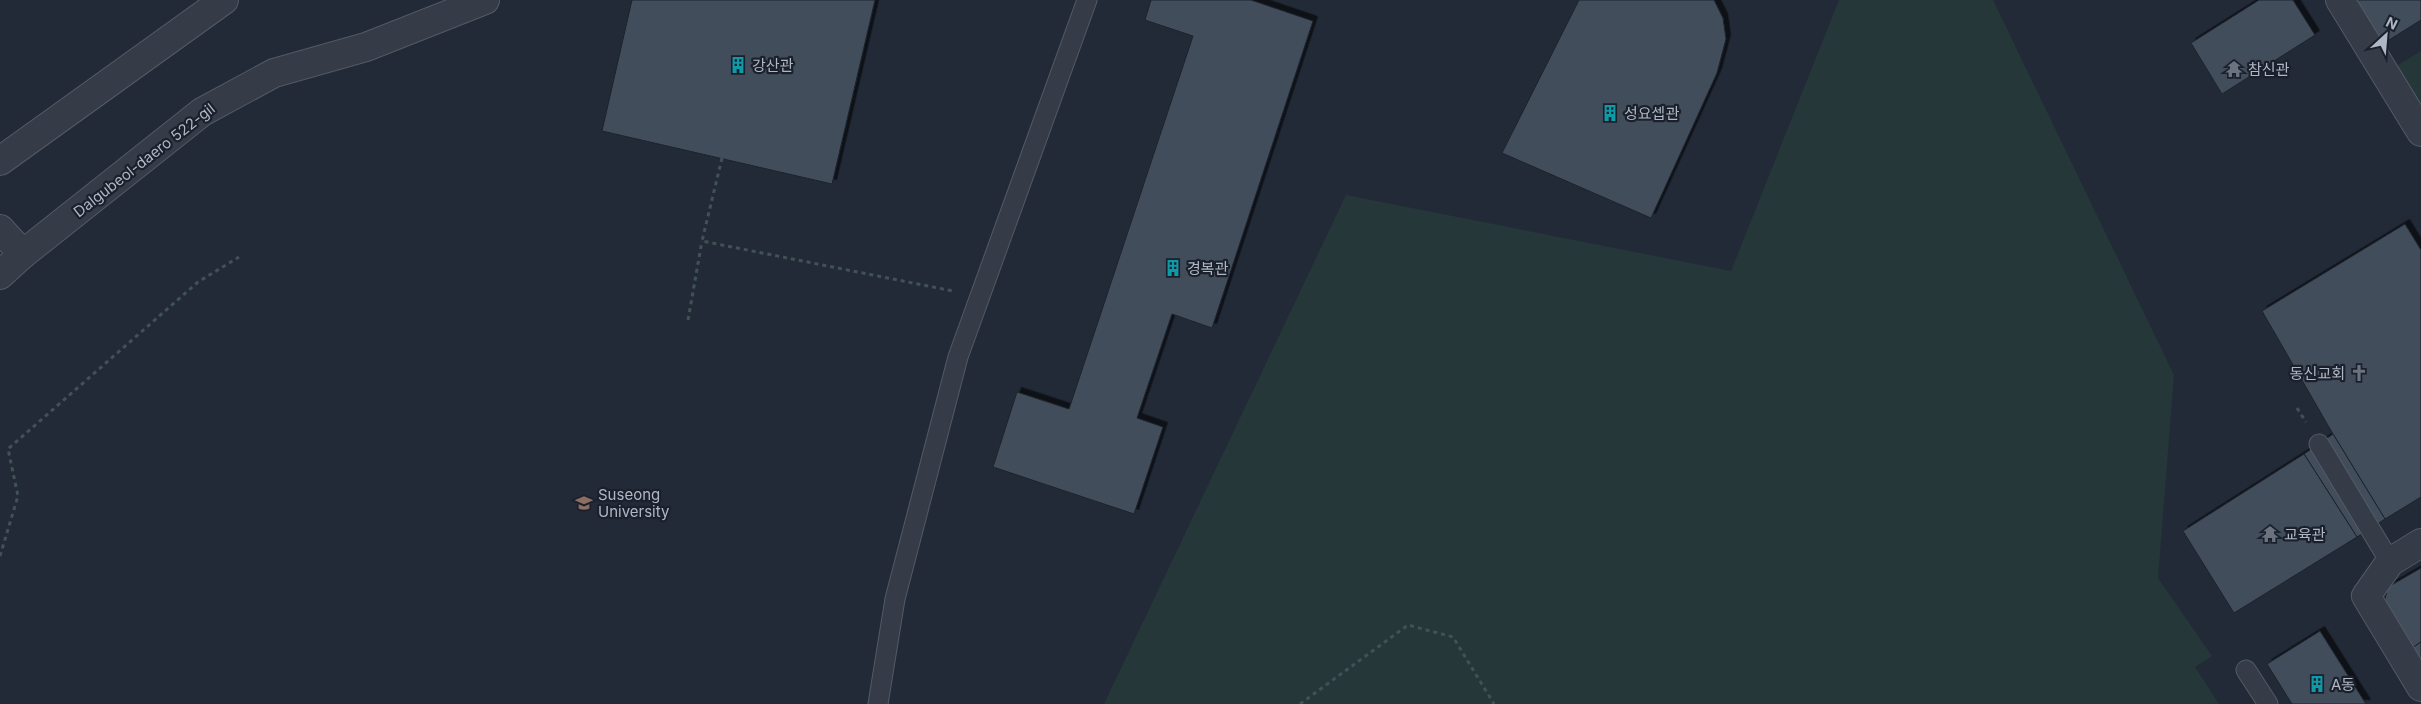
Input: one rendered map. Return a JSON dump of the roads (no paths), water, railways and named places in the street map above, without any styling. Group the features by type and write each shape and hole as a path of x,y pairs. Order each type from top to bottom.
{"street":[{"path":"0,161 224,0"},
{"name":"Dalgubeol-daero 522-gil","path":"0,275 202,112 274,73 366,47 435,9 485,0"},
{"path":"2340,0 2421,132"},
{"path":"0,229 24,254"},
{"path":"2421,543 2390,562 2366,596 2421,687"}],"lane":[{"path":"878,704 895,599 958,357 1087,0"},
{"path":"2319,444 2390,562"},
{"path":"2246,670 2268,704"}],"place":[{"name":"강산관","path":"738,65"},
{"name":"참신관","path":"2234,69"},
{"name":"성요셉관","path":"1610,113"},
{"name":"경복관","path":"1173,268"},
{"name":"동신교회","path":"2359,373"},
{"name":"Suseong University","path":"584,503"},
{"name":"교육관","path":"2270,534"},
{"name":"A동","path":"2317,684"}]}
